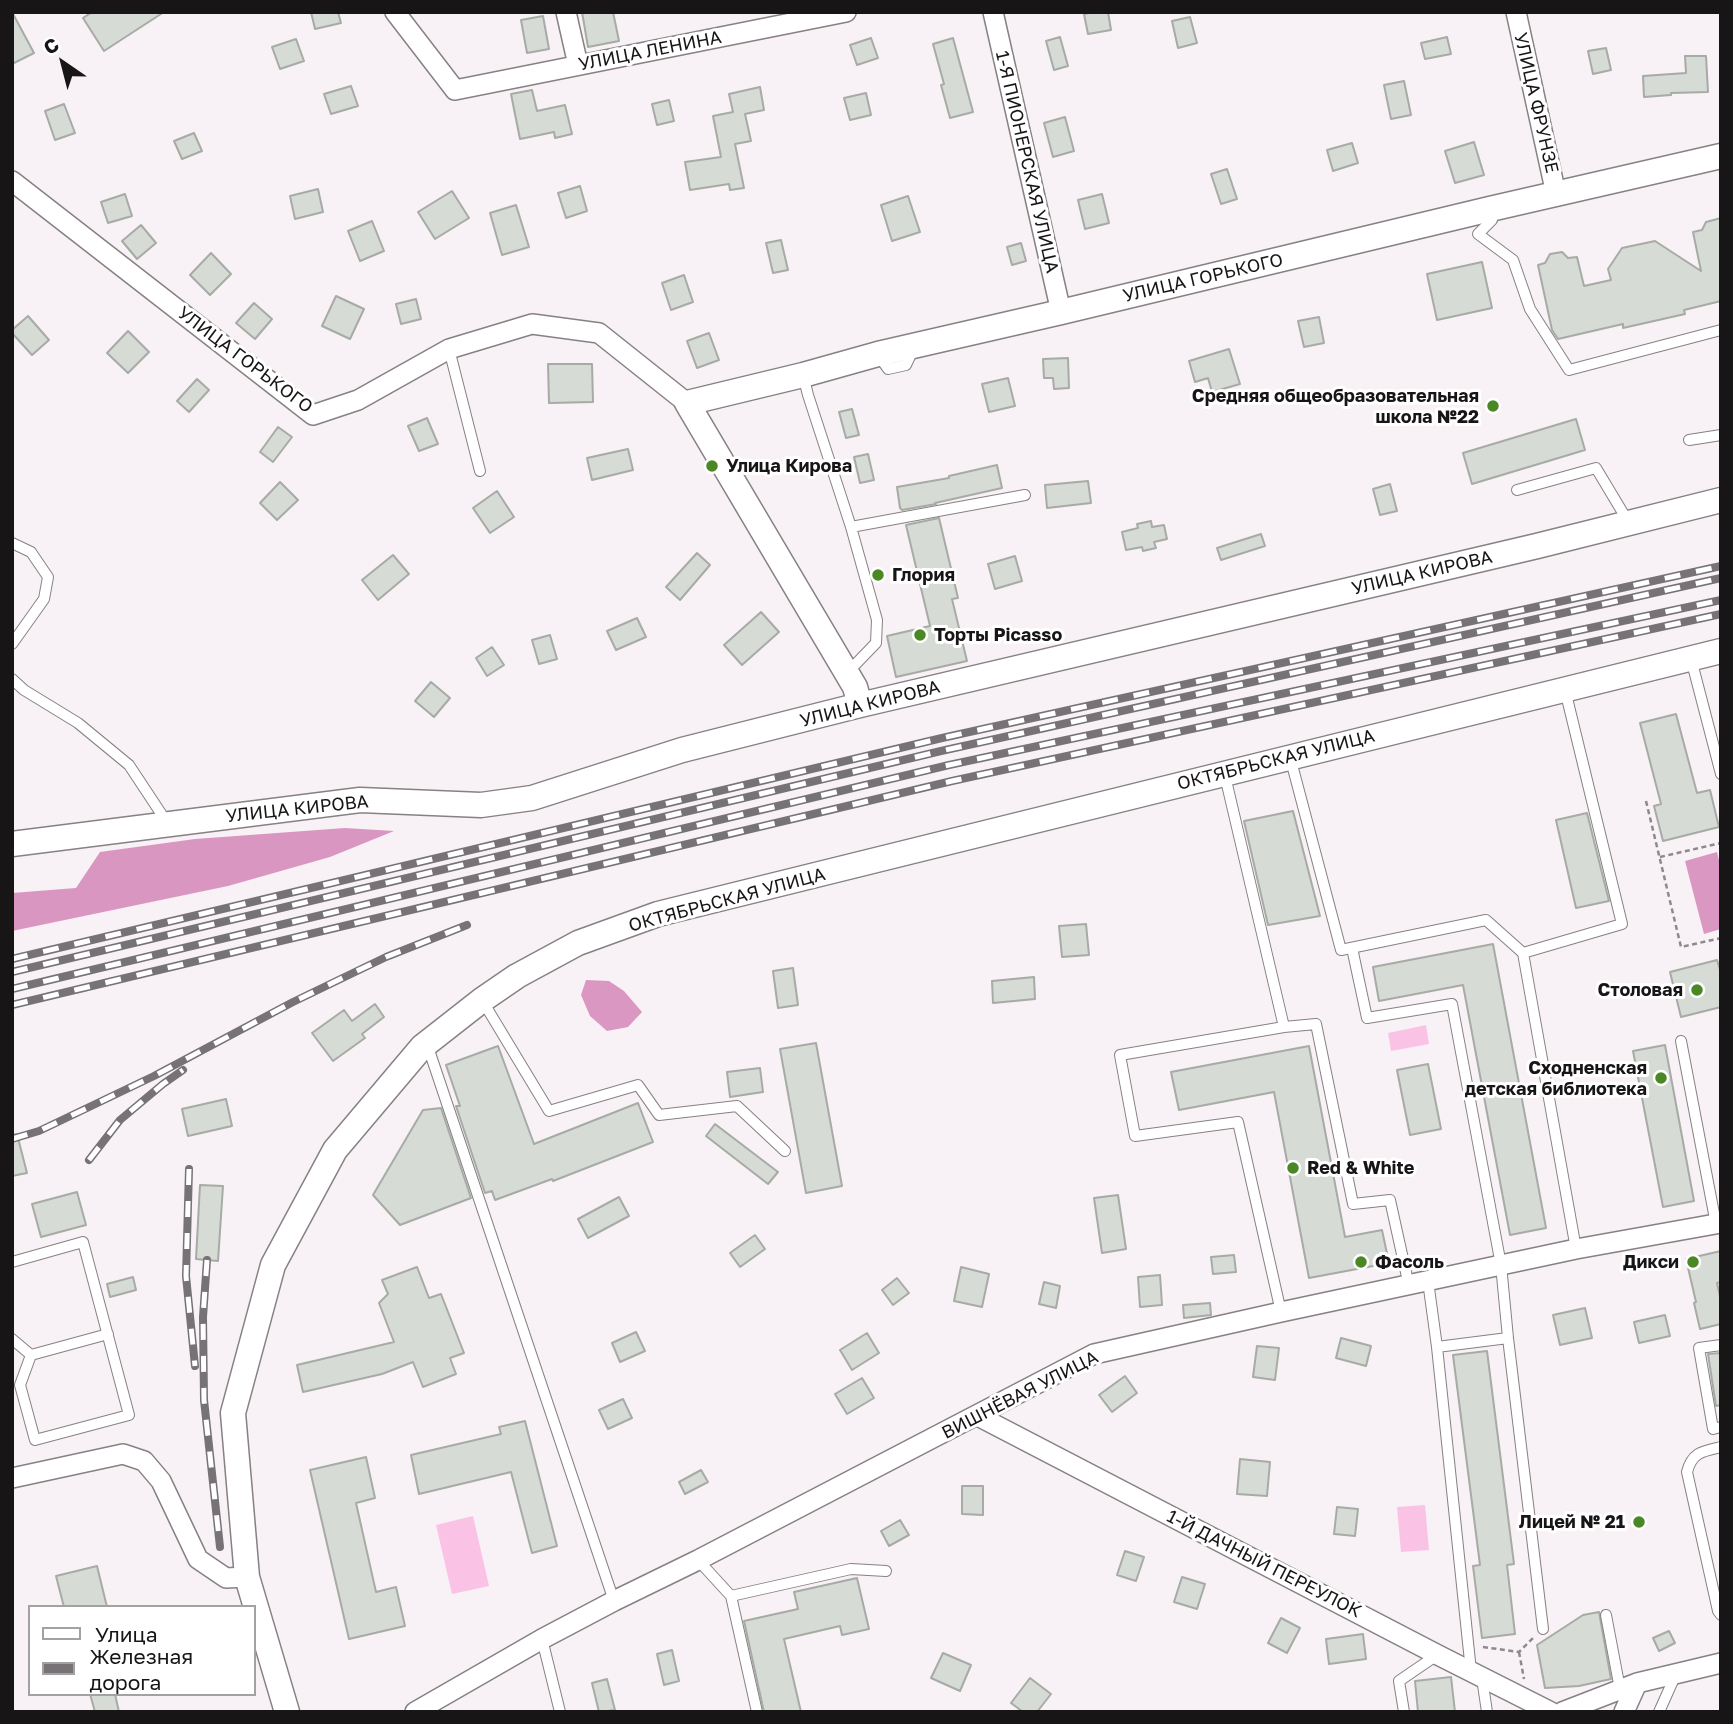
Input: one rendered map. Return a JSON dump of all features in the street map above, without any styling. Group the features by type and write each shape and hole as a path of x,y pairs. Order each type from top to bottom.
{"street":[{"name":"УЛИЦА ЛЕНИНА","path":"395,12 455,90 846,12"},
{"path":"566,12 578,65"},
{"name":"1-Я ПИОНЕРСКАЯ УЛИЦА","path":"993,12 1061,312"},
{"name":"УЛИЦА ФРУНЗЕ","path":"1516,12 1556,194"},
{"name":"УЛИЦА ГОРЬКОГО","path":"687,403 878,354 1721,156"},
{"name":"УЛИЦА ГОРЬКОГО","path":"12,181 313,415 358,400 449,349 532,324 599,333 687,403 856,687 860,705"},
{"name":"УЛИЦА КИРОВА","path":"12,844 360,800 481,806 532,798 682,750 860,705 1721,500"},
{"name":"ОКТЯБРЬСКАЯ УЛИЦА","path":"255,1605 247,1577 233,1413 273,1265 335,1150 422,1047 517,976 579,943 658,915 1721,651"},
{"name":"ВИШНЁВАЯ УЛИЦА","path":"415,1712 614,1601 1094,1354 1576,1249 1718,1224"},
{"name":"1-Й ДАЧНЫЙ ПЕРЕУЛОК","path":"978,1416 1438,1655 1528,1700 1564,1711"},
{"path":"12,1478 123,1454 144,1461 161,1481 198,1559 226,1578 247,1577"},
{"name":"ОКТЯБРЬСКАЯ УЛИЦА","path":"256,1607 287,1712"},
{"path":"1564,1711 1628,1686 1721,1663"},
{"path":"1624,1712 1628,1686"}],"lane":[{"path":"1490,209 1492,220 1478,234 1513,260 1530,309 1569,370 1721,330"},
{"path":"449,349 480,471"},
{"path":"803,375 877,620 876,643 847,673"},
{"path":"1689,440 1721,435"},
{"path":"1517,490 1597,468 1629,524"},
{"path":"851,527 1025,495"},
{"path":"12,543 31,552 48,577 44,599 12,644"},
{"path":"1690,658 1721,774"},
{"path":"12,679 24,690 78,723 129,765 169,824"},
{"path":"1523,953 1622,924 1565,689"},
{"path":"1290,757 1341,950 1486,920 1523,953 1576,1249"},
{"path":"1224,773 1284,1027"},
{"path":"1352,948 1367,1018 1452,1004 1501,1265 1507,1338 1543,1629"},
{"path":"482,1000 549,1111 638,1085 660,1115 737,1106 785,1151"},
{"path":"1281,1312 1238,1122 1135,1136 1120,1055 1316,1024 1353,1204 1390,1200 1437,1348 1468,1646 1487,1712"},
{"path":"1681,1041 1718,1224"},
{"path":"427,1043 614,1601"},
{"path":"12,1262 83,1242 129,1415 35,1440 20,1385 31,1355"},
{"path":"31,1355 108,1334"},
{"path":"1437,1348 1507,1338"},
{"path":"12,1339 31,1355"},
{"path":"1721,1345 1699,1348 1713,1429 1721,1427"},
{"path":"1721,1447 1703,1451 1695,1456 1689,1462 1687,1472 1721,1615"},
{"path":"698,1560 731,1596 757,1712"},
{"path":"731,1596 851,1569 886,1571"},
{"path":"1606,1615 1628,1686"},
{"path":"542,1640 560,1712"},
{"path":"1404,1712 1399,1681 1438,1655"},
{"path":"1659,1712 1676,1674"}],"path":[{"path":"1646,801 1681,947 1721,937"},
{"path":"1660,857 1721,843"},
{"path":"1520,1652 1543,1629"},
{"path":"1468,1646 1520,1652"},
{"path":"1520,1652 1528,1700"}],"shaded area":[{"path":"345,828 394,831 330,857 228,886 12,931 12,893 76,888 100,852 195,839"},
{"path":"1717,852 1721,868 1721,929 1704,934 1685,861"},
{"path":"586,980 609,981 624,991 642,1012 628,1027 607,1031 590,1016 581,995"},
{"path":"1426,1025 1429,1044 1391,1051 1388,1033"},
{"path":"1425,1505 1429,1550 1401,1552 1397,1507"},
{"path":"473,1516 489,1586 452,1594 436,1525"}],"building":[{"path":"12,12 34,53 12,64"},
{"path":"92,12 164,12 104,51 83,18"},
{"path":"311,12 338,12 341,23 315,29"},
{"path":"582,12 613,12 619,41 588,47"},
{"path":"1108,12 1111,30 1088,34 1084,14"},
{"path":"543,16 549,49 527,53 521,20"},
{"path":"1190,17 1197,43 1178,48 1172,21"},
{"path":"1060,37 1068,66 1054,70 1046,41"},
{"path":"1447,37 1451,54 1425,59 1421,43"},
{"path":"871,38 878,58 857,65 850,45"},
{"path":"953,38 973,112 950,118 933,44"},
{"path":"296,39 304,61 280,69 272,47"},
{"path":"1606,48 1611,70 1593,74 1588,51"},
{"path":"1685,56 1706,56 1708,92 1644,97 1643,76 1686,73"},
{"path":"1404,81 1411,115 1391,119 1384,85"},
{"path":"351,86 358,106 331,114 324,94"},
{"path":"760,87 764,110 745,114 751,141 735,144 744,188 730,190 729,184 690,190 685,162 721,157 713,116 733,112 729,94"},
{"path":"532,90 537,111 565,105 572,134 555,138 554,132 520,139 511,94"},
{"path":"866,93 871,115 850,120 844,98"},
{"path":"669,100 674,121 657,125 652,104"},
{"path":"64,104 75,133 55,140 45,111"},
{"path":"1065,117 1074,151 1053,157 1044,123"},
{"path":"194,133 202,151 182,159 174,141"},
{"path":"1474,142 1484,175 1455,183 1445,151"},
{"path":"1352,143 1358,163 1333,171 1327,150"},
{"path":"1227,169 1237,199 1221,204 1211,174"},
{"path":"580,186 587,211 566,218 558,193"},
{"path":"318,189 323,212 295,219 290,196"},
{"path":"452,191 469,218 435,239 418,212"},
{"path":"125,194 132,216 108,223 101,202"},
{"path":"1102,194 1109,223 1085,229 1078,200"},
{"path":"908,196 920,232 892,241 881,205"},
{"path":"516,205 529,247 502,255 490,213"},
{"path":"1721,218 1721,301 1684,310 1685,314 1623,328 1623,324 1558,339 1552,330 1538,265 1545,263 1550,254 1562,252 1568,258 1577,257 1584,286 1611,280 1608,269 1622,248 1655,241 1701,271 1693,232 1702,230 1706,222"},
{"path":"372,221 384,251 360,261 348,231"},
{"path":"141,225 156,243 137,259 122,241"},
{"path":"781,240 788,270 773,273 766,243"},
{"path":"1021,243 1026,261 1012,265 1007,247"},
{"path":"211,253 231,274 210,295 190,275"},
{"path":"1482,262 1492,308 1437,320 1427,274"},
{"path":"684,275 693,302 671,310 662,283"},
{"path":"336,296 364,309 350,339 322,326"},
{"path":"416,299 421,319 401,324 396,304"},
{"path":"254,303 272,319 255,339 236,323"},
{"path":"28,316 49,340 32,355 12,333"},
{"path":"1319,317 1324,343 1304,347 1298,321"},
{"path":"128,331 149,352 128,373 107,353"},
{"path":"709,333 719,360 697,368 687,341"},
{"path":"1229,349 1240,384 1212,392 1208,378 1195,382 1189,361"},
{"path":"1068,358 1069,388 1054,389 1053,378 1044,378 1043,359"},
{"path":"548,364 592,364 593,402 549,403"},
{"path":"1008,378 1015,406 989,412 982,384"},
{"path":"197,379 209,390 189,412 177,401"},
{"path":"852,409 859,435 846,438 839,412"},
{"path":"427,418 438,444 419,451 408,426"},
{"path":"1576,419 1585,450 1472,484 1463,453"},
{"path":"278,427 292,437 273,462 260,452"},
{"path":"628,449 633,470 592,480 587,458"},
{"path":"868,454 874,480 860,483 854,457"},
{"path":"997,465 1002,488 936,504 902,510 900,508 897,487 949,478"},
{"path":"1088,481 1091,503 1047,508 1045,485"},
{"path":"280,482 298,500 277,520 260,503"},
{"path":"1390,484 1397,511 1380,515 1373,489"},
{"path":"497,491 514,517 490,533 473,508"},
{"path":"939,518 958,598 952,599 967,661 896,677 887,636 930,626 906,525"},
{"path":"1151,521 1152,527 1164,525 1167,539 1154,542 1156,548 1143,551 1142,547 1126,550 1122,532 1138,528 1137,524"},
{"path":"1261,534 1265,546 1221,560 1217,548"},
{"path":"697,553 710,565 680,600 666,587"},
{"path":"393,555 409,574 378,600 362,580"},
{"path":"1015,556 1022,581 995,589 988,564"},
{"path":"761,612 779,632 742,665 724,645"},
{"path":"637,618 646,637 616,650 607,631"},
{"path":"550,635 557,659 539,664 532,640"},
{"path":"492,647 504,665 487,676 476,658"},
{"path":"431,682 450,698 434,717 415,701"},
{"path":"1676,714 1697,793 1710,790 1719,827 1663,841 1654,806 1661,804 1640,723"},
{"path":"1293,811 1320,916 1268,925 1244,821"},
{"path":"1587,813 1609,901 1576,908 1556,820"},
{"path":"1086,924 1089,955 1062,957 1059,926"},
{"path":"1493,944 1546,1228 1510,1235 1463,985 1379,1001 1373,967"},
{"name":"Столовая","path":"1717,960 1721,973 1721,1007 1681,1017 1670,972"},
{"path":"793,968 798,1005 778,1008 773,971"},
{"path":"1034,977 1035,999 993,1003 992,981"},
{"path":"375,1004 384,1017 362,1034 365,1038 333,1061 312,1033 344,1010 352,1021"},
{"path":"816,1043 842,1186 806,1193 780,1049"},
{"path":"1665,1045 1694,1201 1663,1207 1633,1051"},
{"path":"498,1046 534,1144 638,1103 653,1142 553,1181 552,1179 495,1200 492,1191 485,1193 456,1106 460,1106 446,1065"},
{"path":"1309,1046 1345,1237 1382,1230 1389,1263 1309,1278 1274,1092 1179,1110 1171,1072"},
{"path":"1428,1064 1441,1129 1410,1135 1397,1070"},
{"path":"760,1068 763,1092 730,1097 727,1072"},
{"path":"226,1099 232,1126 188,1136 182,1109"},
{"path":"441,1108 471,1198 400,1225 373,1195 423,1110"},
{"path":"715,1124 778,1172 768,1184 706,1136"},
{"path":"17,1134 27,1173 12,1176 12,1135"},
{"path":"200,1185 223,1186 218,1261 196,1259"},
{"path":"77,1192 86,1225 41,1237 32,1204"},
{"path":"1118,1195 1126,1249 1102,1253 1094,1198"},
{"path":"619,1197 629,1216 588,1238 578,1219"},
{"path":"755,1235 765,1249 740,1267 730,1253"},
{"path":"1721,1251 1721,1282 1717,1283 1721,1301 1721,1324 1700,1329 1686,1259"},
{"path":"1234,1255 1236,1272 1213,1274 1211,1257"},
{"path":"417,1267 429,1298 441,1294 464,1353 450,1358 456,1374 423,1387 413,1362 382,1374 303,1392 297,1365 394,1342 379,1303 388,1294 382,1280"},
{"path":"961,1267 989,1274 982,1307 954,1301"},
{"path":"1160,1275 1162,1305 1140,1307 1138,1277"},
{"path":"133,1277 136,1290 110,1297 107,1284"},
{"path":"897,1278 909,1293 893,1305 882,1290"},
{"path":"1044,1282 1060,1286 1056,1308 1039,1304"},
{"path":"1210,1303 1211,1315 1184,1318 1183,1305"},
{"path":"1585,1308 1592,1338 1560,1345 1553,1315"},
{"path":"1665,1315 1670,1336 1639,1343 1634,1322"},
{"path":"636,1332 645,1351 620,1362 612,1343"},
{"path":"867,1333 879,1353 852,1370 840,1350"},
{"path":"1341,1338 1371,1346 1366,1366 1336,1358"},
{"path":"1257,1346 1279,1348 1275,1380 1253,1377"},
{"path":"1487,1351 1514,1564 1507,1565 1515,1634 1482,1638 1473,1566 1480,1565 1453,1355"},
{"path":"1721,1353 1721,1405 1716,1406 1708,1354"},
{"path":"1125,1376 1137,1393 1112,1412 1099,1395"},
{"path":"862,1378 874,1398 847,1414 835,1394"},
{"path":"623,1399 632,1418 608,1429 599,1410"},
{"path":"525,1421 557,1546 532,1553 511,1472 419,1494 411,1455 501,1434 499,1427"},
{"path":"366,1457 375,1498 356,1503 376,1592 396,1587 405,1626 349,1639 310,1470"},
{"path":"1240,1459 1270,1462 1267,1496 1237,1494"},
{"path":"701,1470 708,1482 685,1494 679,1482"},
{"path":"962,1486 983,1486 983,1515 962,1514"},
{"path":"1337,1507 1358,1509 1355,1536 1334,1534"},
{"path":"900,1520 909,1535 889,1546 881,1531"},
{"path":"1125,1551 1144,1557 1136,1581 1117,1575"},
{"path":"97,1566 107,1605 63,1605 56,1576"},
{"path":"1182,1577 1205,1584 1197,1609 1174,1602"},
{"path":"857,1578 869,1629 842,1635 840,1626 784,1639 801,1712 764,1712 744,1621 798,1609 794,1592"},
{"path":"1599,1612 1611,1679 1579,1686 1545,1688 1537,1645 1583,1615"},
{"path":"1281,1618 1300,1628 1287,1653 1268,1643"},
{"path":"1669,1631 1675,1643 1659,1651 1653,1638"},
{"path":"1363,1634 1366,1659 1329,1664 1326,1639"},
{"path":"672,1650 679,1681 664,1685 657,1654"},
{"path":"943,1653 971,1665 960,1691 931,1678"},
{"path":"1451,1677 1455,1712 1418,1712 1415,1681"},
{"path":"1030,1678 1051,1694 1037,1712 1023,1712 1011,1703"},
{"path":"607,1679 615,1710 599,1712 592,1683"},
{"path":"91,1696 115,1696 119,1712 95,1712"}],"railway":[{"path":"12,959 942,738 1721,566"},
{"path":"12,972 941,751 1721,578"},
{"path":"12,989 949,765 1721,600"},
{"path":"12,1005 952,781 1721,614"},
{"path":"12,1139 39,1131 154,1076 293,1002 386,957 467,925"},
{"path":"89,1160 120,1120 183,1070"},
{"path":"189,1169 186,1276 195,1366"},
{"path":"207,1260 203,1317 204,1400 220,1547"}],"place":[{"name":"Средняя общеобразовательная школа №22","path":"1493,406"},
{"name":"Улица Кирова","path":"712,466"},
{"name":"Глория","path":"878,575"},
{"name":"Торты Picasso","path":"920,635"},
{"name":"Столовая","path":"1697,990"},
{"name":"Сходненская детская библиотека","path":"1661,1078"},
{"name":"Red & White","path":"1293,1168"},
{"name":"Фасоль","path":"1361,1262"},
{"name":"Дикси","path":"1693,1262"},
{"name":"Лицей № 21","path":"1639,1522"}]}
